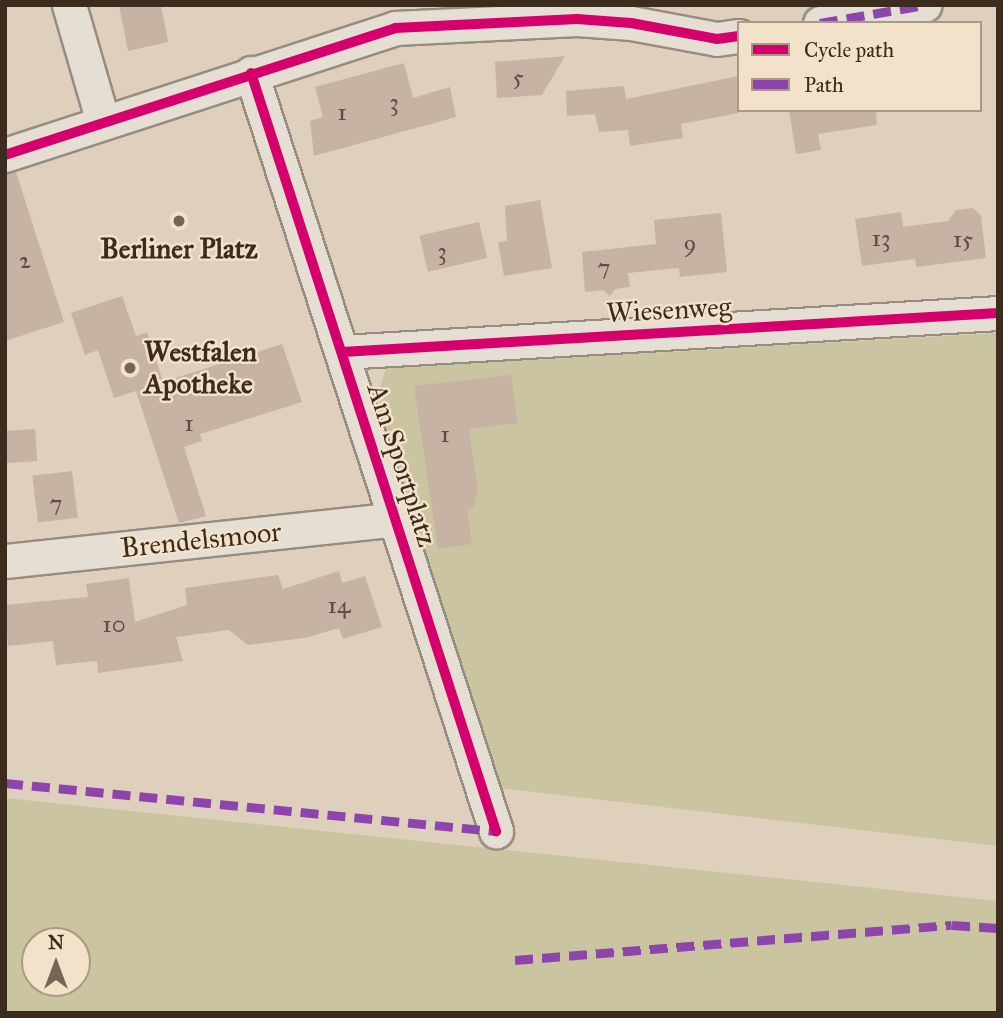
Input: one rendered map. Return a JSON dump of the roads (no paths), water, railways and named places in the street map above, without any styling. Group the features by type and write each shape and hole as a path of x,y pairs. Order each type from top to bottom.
{"street":[{"path":"69,5 103,122"},
{"path":"832,21 924,5"},
{"path":"5,155 396,28 577,19 631,23 717,39 737,36"},
{"name":"Am Sportplatz","path":"251,73 495,831"},
{"name":"Wiesenweg","path":"342,352 998,313"},
{"name":"Brendelsmoor","path":"5,561 396,519"}],"place":[{"name":"Berliner Platz","path":"179,221"},
{"name":"Westfalen Apotheke","path":"130,368"}]}
